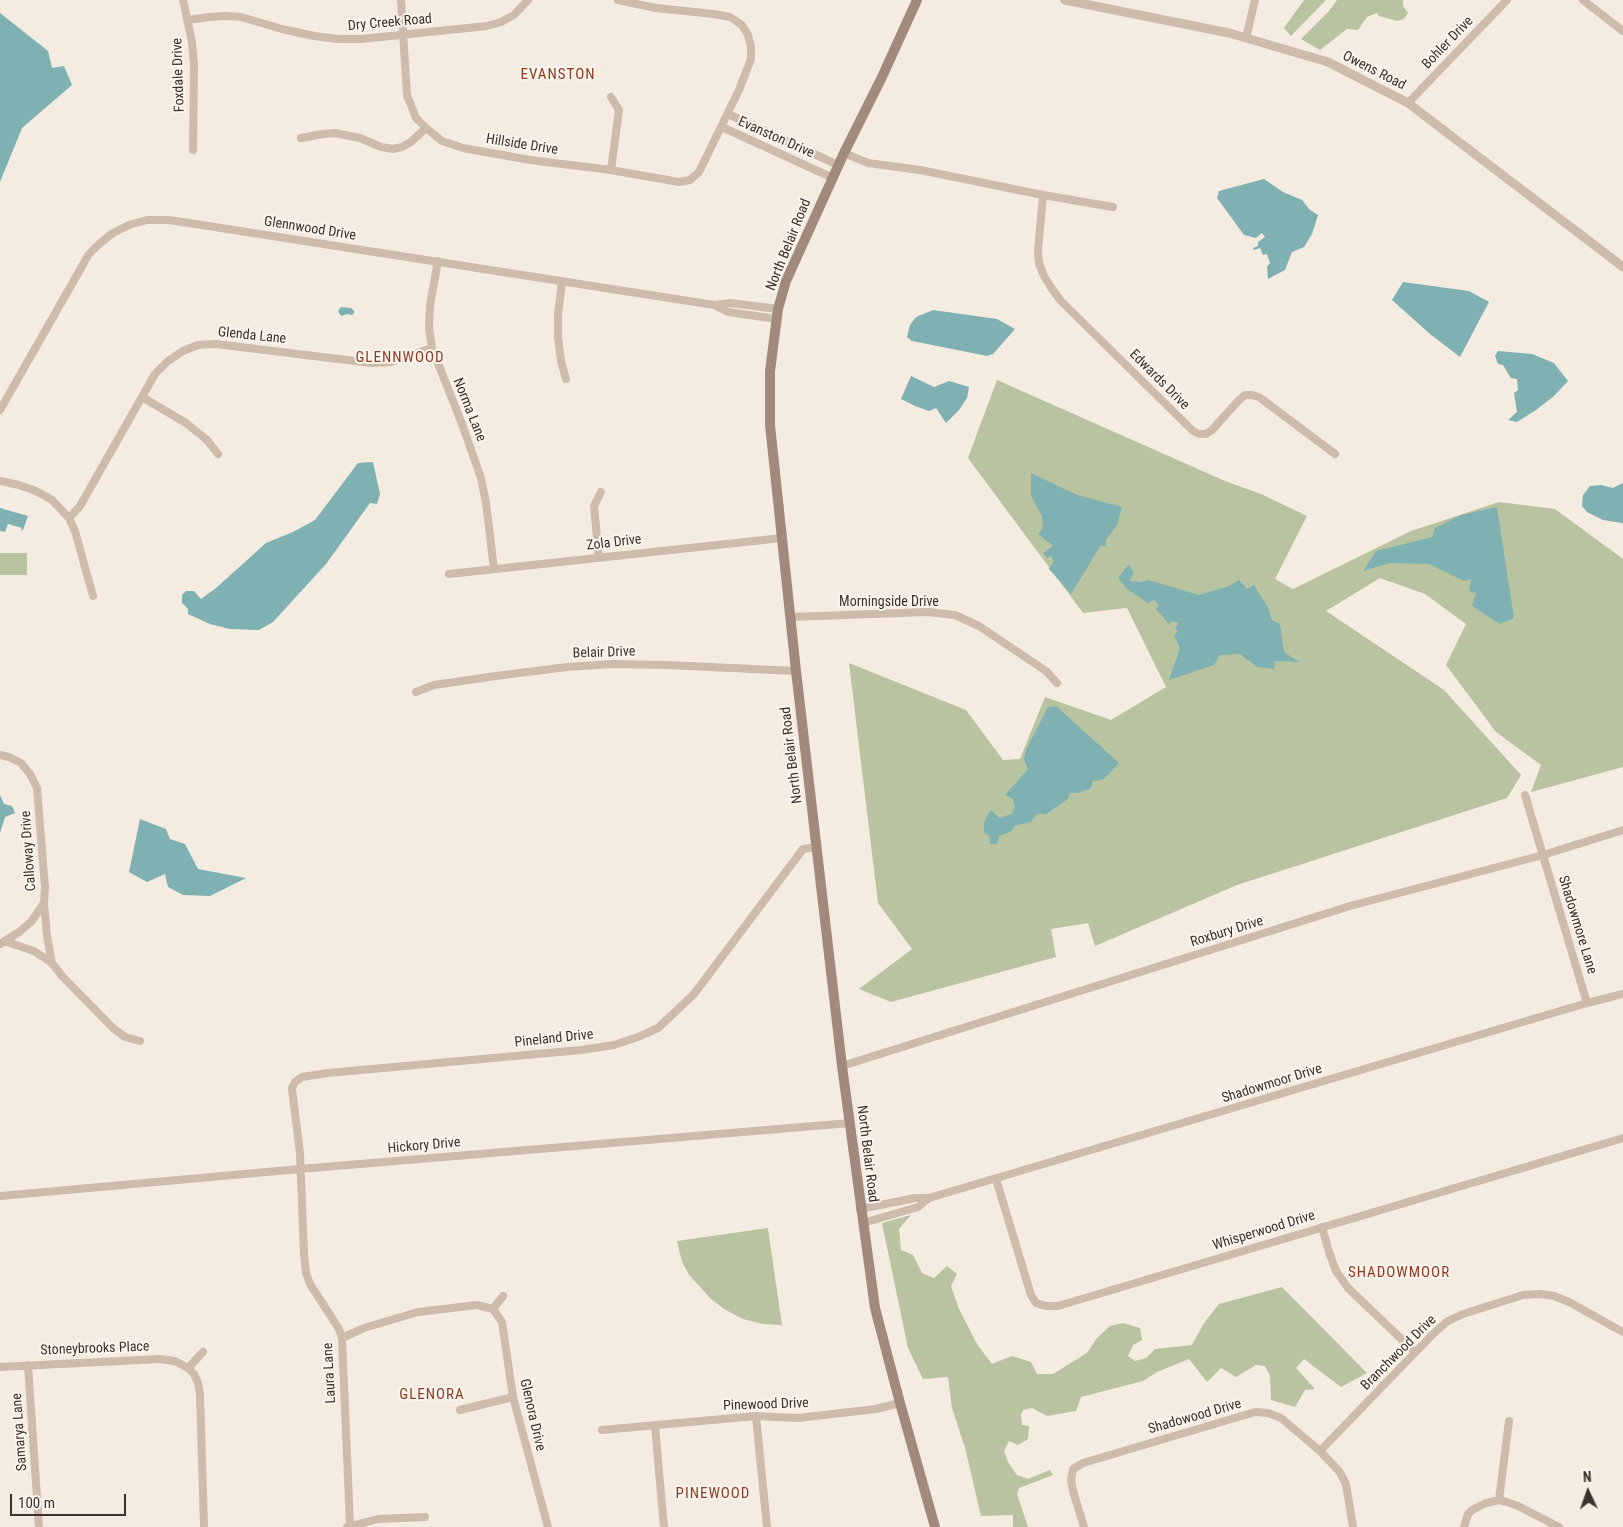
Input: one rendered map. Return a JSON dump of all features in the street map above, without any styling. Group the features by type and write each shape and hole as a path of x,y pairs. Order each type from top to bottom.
{"main road":[{"name":"North Belair Road","path":"917,0 882,77 838,165 786,281 778,314 770,372 770,425 816,847 862,1223 875,1308 935,1527"}],"street":[{"name":"Foxdale Drive","path":"183,0 188,20 194,65 193,150"},
{"name":"Hillside Drive","path":"401,0 407,95 416,118 442,141 463,148 530,160 611,170 679,182 690,180 699,172 722,127"},
{"name":"Dry Creek Road","path":"188,20 208,17 241,17 314,36 361,39 487,26 501,22 514,14 528,0"},
{"name":"Evanston Drive","path":"618,0 656,8 730,17 742,25 748,35 751,58 722,127 833,178"},
{"name":"Owens Road","path":"1065,0 1229,33 1328,62 1408,103 1623,267"},
{"path":"1246,38 1255,0"},
{"name":"Bohler Drive","path":"1408,103 1507,0"},
{"path":"1583,0 1623,31"},
{"path":"611,170 619,110 612,97"},
{"name":"Evanston Drive","path":"728,114 838,165"},
{"path":"300,138 335,133 360,138 392,149 402,147 411,142 426,128"},
{"path":"844,153 868,163 920,170 1112,207"},
{"name":"Edwards Drive","path":"1043,195 1039,257 1044,276 1052,289 1192,431 1206,434 1212,430 1239,400 1245,395 1252,395 1258,397 1335,454"},
{"name":"Glennwood Drive","path":"0,410 89,254 113,233 129,225 147,220 168,220 438,261 714,305 728,312 778,314"},
{"name":"Norma Lane","path":"438,261 430,305 429,328 432,348 481,478 494,569"},
{"path":"562,282 558,314 558,338 566,379"},
{"name":"Glenda Lane","path":"69,518 80,506 155,374 168,361 183,351 198,345 216,344 371,363 391,362 432,348"},
{"path":"142,397 186,422 207,440 218,454"},
{"path":"0,481 19,485 44,495 52,500 69,518 93,596"},
{"path":"599,558 594,506 601,492"},
{"name":"Zola Drive","path":"449,574 782,538"},
{"name":"Morningside Drive","path":"790,617 928,612 955,615 979,626 1046,671 1057,684"},
{"name":"Belair Drive","path":"416,692 434,686 504,675 567,667 611,664 667,664 796,671"},
{"name":"Calloway Drive","path":"0,755 21,763 30,774 36,788 45,887 44,903 31,922 2,943"},
{"name":"Shadowmore Lane","path":"1525,795 1588,1003"},
{"name":"Roxbury Drive","path":"842,1066 1350,906 1542,855 1623,830"},
{"name":"Pineland Drive","path":"300,1169 300,1153 292,1088 295,1082 302,1077 581,1050 614,1045 638,1037 658,1028 694,994 803,849 816,847"},
{"path":"44,903 52,963"},
{"path":"2,943 34,951 52,963 62,976 113,1028 125,1037 140,1041"},
{"name":"Shadowmoor Drive","path":"860,1209 915,1198 929,1198 1623,994"},
{"name":"Hickory Drive","path":"0,1196 850,1123"},
{"name":"Whisperwood Drive","path":"996,1179 1031,1295 1036,1303 1046,1306 1058,1306 1623,1138"},
{"name":"Laura Lane","path":"300,1169 306,1273 310,1284 336,1324 342,1338 347,1527"},
{"name":"Shadowmoor Drive","path":"862,1223 918,1207 929,1198"},
{"path":"895,1202 898,1213"},
{"path":"1322,1227 1336,1271 1348,1288 1415,1352"},
{"name":"Branchwood Drive","path":"1320,1451 1415,1352 1448,1321 1481,1308 1523,1295 1540,1294 1554,1296 1623,1332"},
{"path":"342,1338 364,1328 418,1312 477,1305 493,1309 503,1296"},
{"name":"Glenora Drive","path":"493,1309 502,1322 513,1397 548,1527"},
{"path":"203,1352 188,1368 194,1374 200,1394 204,1527"},
{"name":"Stoneybrooks Place","path":"0,1366 160,1359 176,1361 188,1368"},
{"name":"Samarya Lane","path":"28,1365 39,1527"},
{"path":"460,1410 513,1397"},
{"name":"Pinewood Drive","path":"602,1430 756,1416 798,1418 876,1410 900,1404"},
{"name":"Shadowood Drive","path":"1084,1527 1071,1480 1073,1469 1083,1463 1255,1412 1268,1413 1281,1418 1320,1451 1339,1471 1346,1484 1352,1527"},
{"path":"756,1416 767,1527"},
{"path":"1498,1500 1509,1421"},
{"path":"654,1426 664,1527"},
{"path":"1464,1527 1468,1514 1472,1510 1486,1503 1498,1500 1512,1504 1559,1527"},
{"path":"347,1527 378,1519 425,1517"}],"green space":[{"path":"1304,0 1326,0 1291,36 1284,28"},
{"path":"1337,0 1403,0 1403,6 1408,13 1404,19 1397,21 1379,16 1377,13 1367,17 1358,30 1347,29 1320,50 1301,39 1329,11"},
{"path":"997,380 1225,481 1261,494 1307,516 1275,579 1293,589 1411,531 1499,502 1555,509 1623,559 1623,767 1531,792 1541,765 1496,732 1446,665 1466,624 1425,594 1380,578 1326,611 1444,690 1521,775 1507,798 1237,885 1095,946 1088,923 1051,929 1056,957 891,1002 859,989 912,949 878,903 849,663 966,710 1003,760 1020,759 1045,697 1111,720 1166,687 1127,608 1083,613 968,458"},
{"path":"0,553 27,553 27,575 0,575"},
{"path":"911,1215 899,1229 901,1250 913,1255 922,1273 934,1278 947,1266 957,1274 951,1286 959,1309 977,1344 992,1364 1012,1356 1031,1362 1037,1374 1053,1374 1087,1353 1097,1338 1110,1326 1123,1323 1140,1328 1142,1340 1133,1345 1128,1356 1135,1361 1146,1358 1155,1349 1192,1345 1204,1323 1219,1304 1282,1287 1367,1373 1341,1387 1304,1359 1296,1368 1315,1389 1305,1390 1295,1407 1271,1400 1270,1376 1265,1366 1256,1365 1236,1377 1221,1368 1207,1382 1189,1359 1157,1372 1143,1381 1081,1397 1076,1411 1047,1416 1032,1408 1023,1410 1021,1415 1022,1425 1029,1426 1028,1439 1018,1445 1009,1441 1004,1451 1008,1462 1017,1475 1028,1479 1050,1470 1053,1475 1019,1488 1017,1494 1028,1527 1013,1527 1013,1515 981,1516 965,1448 952,1408 948,1377 923,1379 908,1348 882,1223"},
{"path":"768,1228 782,1325 763,1324 743,1319 724,1309 711,1299 690,1276 682,1262 677,1241"}],"water":[{"path":"0,13 48,51 52,68 64,66 72,85 22,128 0,182"},
{"path":"1264,179 1283,192 1302,200 1310,210 1318,215 1312,234 1304,247 1292,252 1285,270 1268,279 1267,267 1270,263 1267,254 1263,255 1260,248 1254,250 1253,248 1258,246 1258,242 1265,237 1262,233 1256,238 1244,235 1217,198 1219,191"},
{"path":"1403,282 1469,291 1489,302 1460,357 1430,334 1392,300"},
{"path":"341,307 351,308 354,313 341,316 338,311"},
{"path":"933,310 997,319 1015,329 993,354 987,356 912,341 907,337 910,325 916,317"},
{"path":"1498,351 1532,354 1554,363 1568,381 1554,396 1536,410 1517,422 1508,420 1517,412 1514,393 1518,390 1517,379 1511,378 1503,365 1498,364 1495,356"},
{"path":"911,376 934,387 949,381 969,387 967,398 959,410 946,423 936,408 929,411 901,399"},
{"path":"373,462 380,494 377,504 370,503 326,564 273,622 259,630 230,629 210,624 188,614 188,609 182,603 182,595 186,591 194,591 201,599 266,543 293,532 315,520 358,463"},
{"path":"1031,473 1077,495 1122,507 1117,525 1106,540 1106,547 1101,545 1071,594 1049,569 1054,561 1051,556 1047,558 1043,553 1053,546 1038,534 1043,528 1042,516 1031,496"},
{"path":"1623,483 1623,524 1603,520 1587,512 1582,506 1583,495 1590,486 1601,485 1613,488"},
{"path":"1497,507 1514,618 1500,624 1472,606 1476,593 1469,591 1471,579 1464,581 1429,564 1390,563 1363,571 1376,551 1432,537 1435,528 1461,515"},
{"path":"0,508 28,516 23,530 8,524 5,532 0,531"},
{"path":"1129,564 1134,573 1129,581 1140,582 1148,580 1199,595 1229,586 1239,580 1247,589 1254,585 1267,606 1272,620 1280,624 1284,652 1299,662 1275,661 1274,669 1257,667 1240,654 1220,655 1214,665 1169,680 1180,648 1174,636 1178,631 1175,629 1178,623 1173,621 1169,624 1156,609 1159,605 1154,600 1148,603 1127,589 1118,578"},
{"path":"1056,706 1119,763 1104,779 1093,781 1090,789 1078,793 1070,793 1068,799 1046,814 1037,814 1031,822 1014,826 1012,831 999,836 997,844 990,844 989,835 984,833 984,822 991,810 1000,818 1011,814 1015,807 1013,799 1005,795 1028,769 1024,760 1026,750 1048,707"},
{"path":"0,795 4,804 12,806 15,813 5,817 0,833"},
{"path":"140,819 166,829 170,839 185,844 198,869 246,878 210,896 183,895 168,887 165,874 147,882 129,872"}],"district":[{"name":"EVANSTON","path":"558,75"},
{"name":"GLENNWOOD","path":"400,358"},
{"name":"SHADOWMOOR","path":"1399,1273"},
{"name":"GLENORA","path":"432,1395"},
{"name":"PINEWOOD","path":"713,1494"}]}
